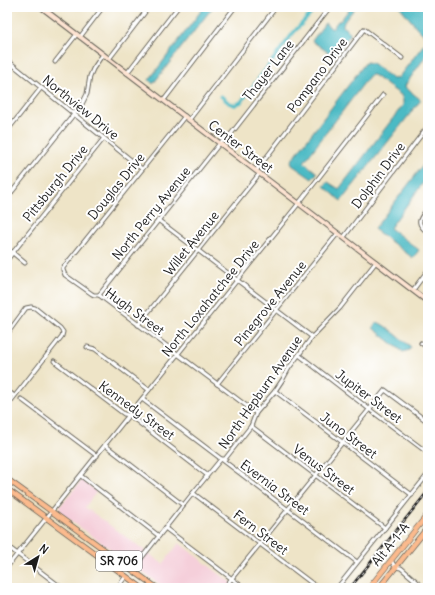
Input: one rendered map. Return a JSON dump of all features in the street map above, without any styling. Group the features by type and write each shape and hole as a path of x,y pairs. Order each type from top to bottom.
{"main road":[{"name":"SR 706","path":"7,480 157,588"},
{"name":"SR 706","path":"7,489 142,588"},
{"name":"Alt A-1-A","path":"369,588 428,514"},
{"name":"Alt A-1-A","path":"379,588 428,527"}],"street":[{"name":"Center Street","path":"41,7 428,302"},
{"path":"55,62 103,7"},
{"path":"110,59 149,7"},
{"path":"127,73 178,7"},
{"path":"164,100 235,7"},
{"path":"189,120 276,7"},
{"name":"Thayer Lane","path":"220,143 231,134 330,7"},
{"name":"Pompano Drive","path":"258,172 364,29 402,58"},
{"path":"7,198 84,101 88,90 90,76 103,54"},
{"name":"Northview Drive","path":"7,60 142,169"},
{"path":"7,131 42,88"},
{"name":"North Loxahatchee Drive","path":"7,567 178,355 383,95"},
{"name":"Douglas Drive","path":"63,268 185,116"},
{"name":"Dolphin Drive","path":"344,237 428,126"},
{"name":"Pittsburgh Drive","path":"7,260 104,138"},
{"name":"North Perry Avenue","path":"99,295 220,143"},
{"name":"Willet Avenue","path":"138,325 258,172"},
{"path":"428,208 419,223 421,227 428,232"},
{"path":"158,220 312,337"},
{"name":"Pinegrove Avenue","path":"217,384 338,233"},
{"path":"7,248 25,263"},
{"name":"North Hepburn Avenue","path":"132,570 207,475 221,459 225,459 251,426 256,414 275,391 289,368 312,337 340,308 376,262"},
{"name":"Hugh Street","path":"63,268 65,275 92,294 99,295 256,414"},
{"path":"413,290 428,270"},
{"path":"7,334 26,308 31,307 35,308 63,332 62,336 13,395 7,400"},
{"path":"420,343 428,348"},
{"path":"87,347 95,349 149,390"},
{"name":"Jupiter Street","path":"299,355 428,453"},
{"name":"Kennedy Street","path":"54,361 124,414 129,415 207,475"},
{"path":"224,588 385,390 428,422"},
{"path":"7,391 13,395"},
{"name":"Juno Street","path":"275,391 412,495"},
{"path":"7,406 13,395"},
{"path":"21,399 96,456"},
{"name":"Evernia Street","path":"142,399 357,562"},
{"name":"Venus Street","path":"251,426 385,528"},
{"path":"105,445 182,505"},
{"path":"337,588 428,474"},
{"path":"81,476 159,536"},
{"name":"Fern Street","path":"192,493 318,588"},
{"path":"165,528 244,588"},
{"path":"7,546 62,588"},
{"path":"391,560 395,567 401,568 424,588"},
{"path":"117,588 126,576"}],"shaded area":[{"path":"82,480 97,491 85,507 163,564 179,543 238,588 165,588 60,513 60,506"}],"water":[{"path":"204,7 213,7 153,84 149,80"},
{"path":"351,7 356,7 343,24 350,35 334,56 312,41 325,23 332,29"},
{"path":"400,7 428,7 428,39 417,28"},
{"path":"428,39 428,53 405,87 421,100 341,201 324,186 328,182 339,189 403,105 401,95 373,75 370,75 304,162 317,173 312,179 292,165 291,161 366,62 372,63 393,79 398,78"},
{"path":"428,159 428,176 390,228 419,250 413,258 374,229"},
{"path":"377,322 389,329 411,348 403,352 373,328"}],"waterway":[{"path":"221,96 229,103 235,105 241,102 294,32 310,15 315,7"}],"railway":[{"path":"350,588 428,491"}]}
